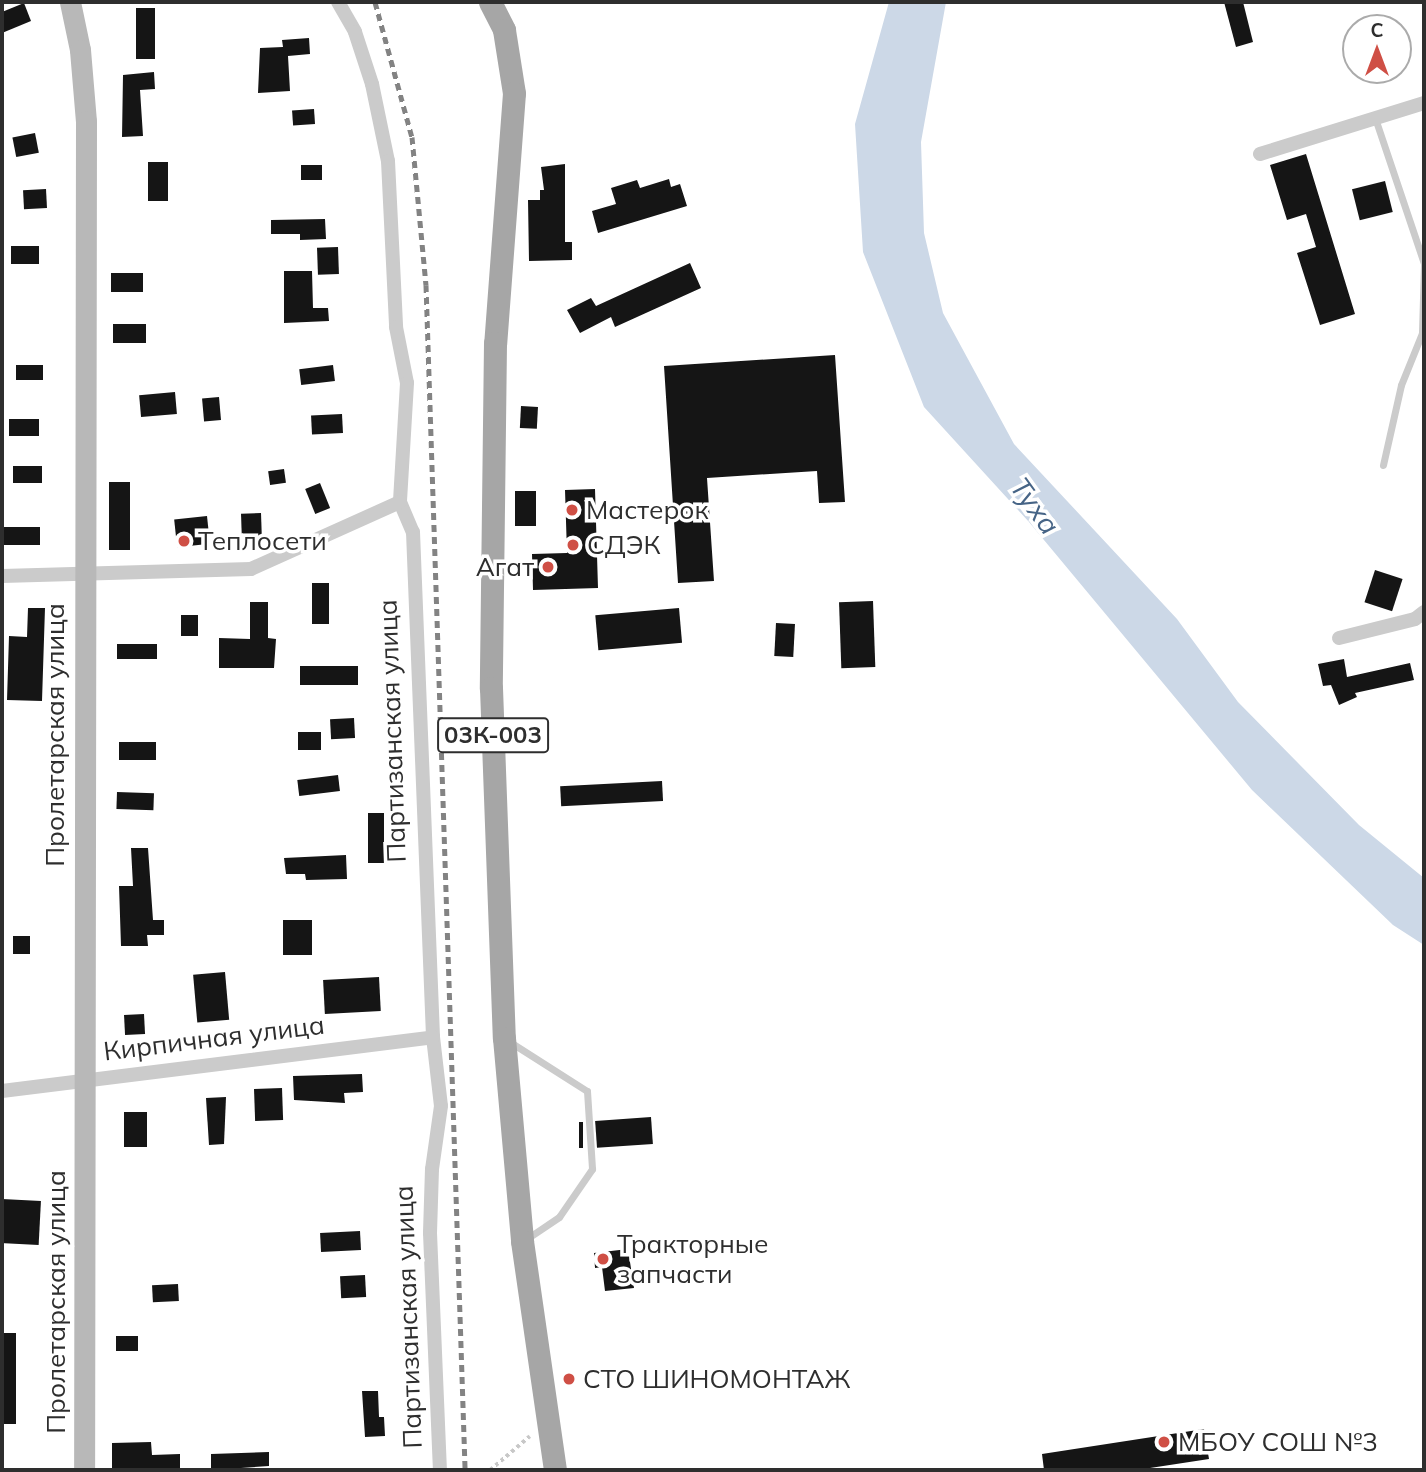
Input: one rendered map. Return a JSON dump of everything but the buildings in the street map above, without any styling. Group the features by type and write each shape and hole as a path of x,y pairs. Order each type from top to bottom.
{"main road":[{"name":"03К-003","path":"490,2 504,30 514,93 495,343 491,688 504,1038 522,1241 555,1470"}],"street":[{"name":"Пролетарская улица","path":"70,2 80,50 86,121 82,576 84,1470"},
{"name":"Партизанская улица","path":"338,2 355,32 372,84 388,161 396,327 407,383 400,502 413,532 433,1037 442,1106 432,1169 430,1233 440,1470"},
{"path":"1260,154 1376,121 1424,103"},
{"path":"2,576 82,576 251,569 400,502"},
{"path":"1339,638 1415,619 1424,612"},
{"name":"Кирпичная улица","path":"2,1091 85,1078 433,1037"}],"lane":[{"path":"1376,121 1424,264 1422,333 1401,385 1383,465"},
{"path":"504,1038 587,1091 592,1169 559,1217 522,1241"}],"path":[{"path":"489,1470 547,1420"}],"water":[{"name":"Туха","path":"889,2 946,2 921,142 924,233 943,313 1014,444 1177,619 1238,702 1359,825 1424,878 1424,945 1393,925 1252,790 1029,522 924,407 863,252 855,124"}],"railway":[{"path":"375,2 412,137 426,285 465,1470"}],"place":[{"name":"Мастерок","path":"572,510"},
{"name":"Теплосети","path":"184,541"},
{"name":"СДЭК","path":"573,545"},
{"name":"Агат","path":"548,567"},
{"name":"Тракторные запчасти","path":"603,1259"},
{"name":"СТО ШИНОМОНТАЖ","path":"569,1379"},
{"name":"МБОУ СОШ №3","path":"1164,1442"}]}
